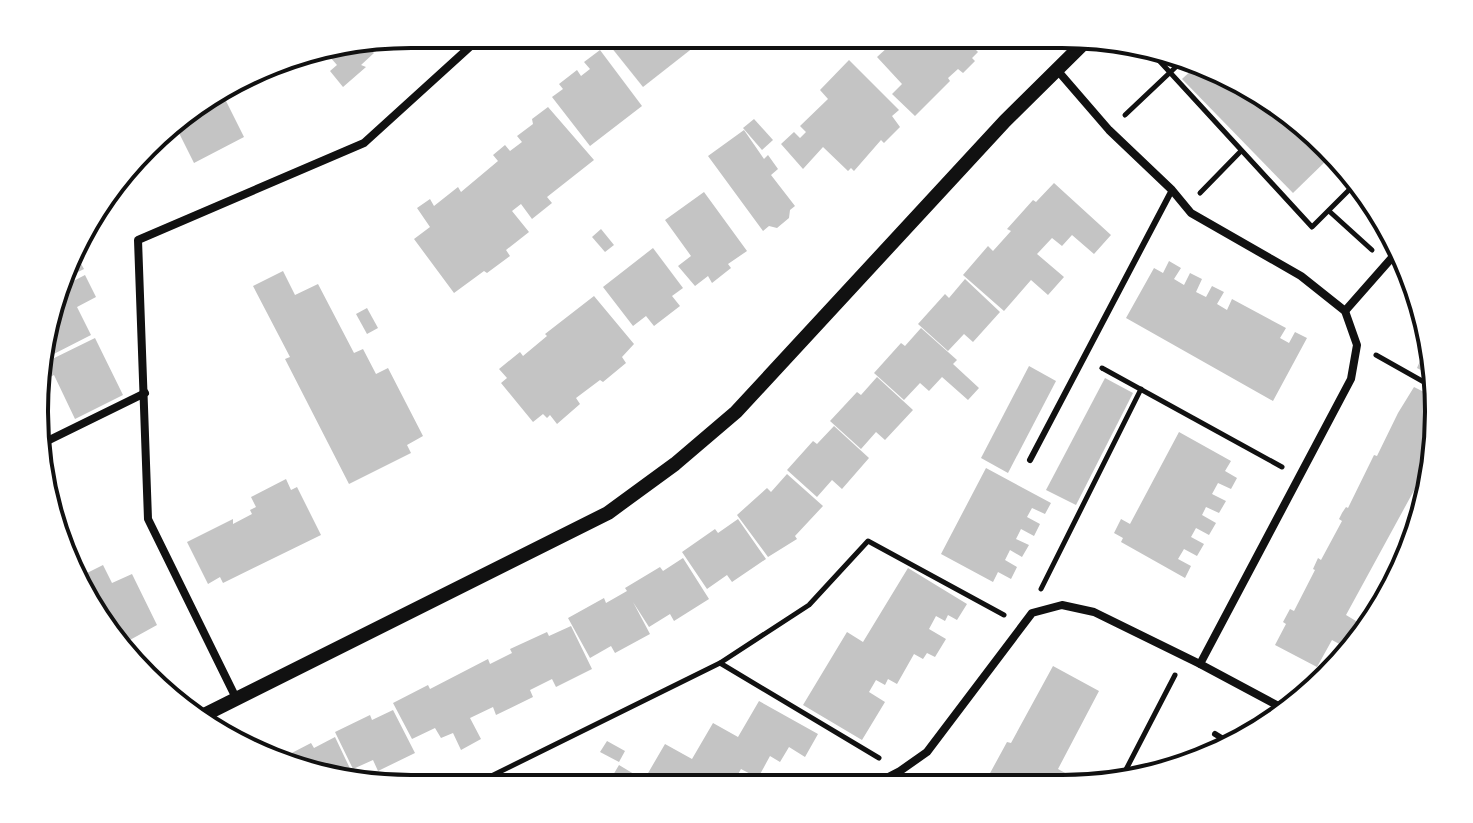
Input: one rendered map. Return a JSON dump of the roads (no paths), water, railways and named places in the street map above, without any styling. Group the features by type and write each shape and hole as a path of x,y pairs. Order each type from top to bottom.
{"street":[{"path":"236,698 148,519 138,240 364,143 469,48"},
{"path":"208,713 608,513 675,464 736,412 1005,121 1079,49"},
{"path":"1058,71 1109,130 1172,190 1185,207 1301,276 1345,311 1357,345 1351,379 1200,664"},
{"path":"1345,311 1391,259"},
{"path":"49,440 145,393"},
{"path":"892,775 927,752 1032,613 1062,605 1094,612 1276,705"}],"lane":[{"path":"1030,460 1172,190"},
{"path":"1215,734 1222,738"}]}
